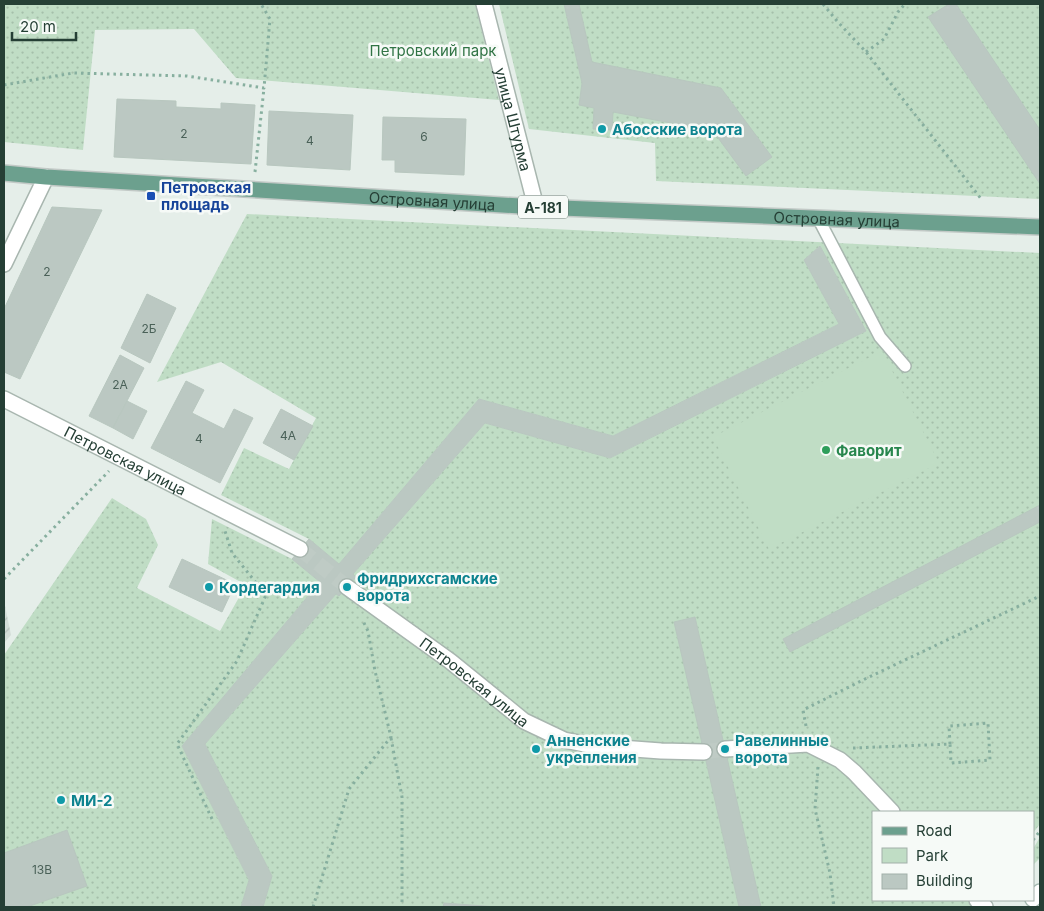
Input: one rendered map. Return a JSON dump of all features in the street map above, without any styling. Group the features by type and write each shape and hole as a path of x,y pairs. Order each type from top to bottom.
{"main road":[{"name":"Островная улица","path":"4,173 536,206 1040,227"}],"street":[{"name":"улица Штурма","path":"484,4 536,206"},
{"path":"4,264 46,177"},
{"name":"Петровская улица","path":"4,398 300,549"},
{"name":"Петровская улица","path":"347,587 450,661 524,721 564,740 603,746 661,751 704,752"},
{"path":"725,749 814,747 840,760 891,811"}],"lane":[{"path":"818,218 880,337 905,366"}],"path":[{"path":"255,174 270,19 261,4"},
{"path":"823,4 866,52 982,200"},
{"path":"866,52 884,39 898,12 905,4"},
{"path":"4,85 73,73 187,76 264,88"},
{"path":"4,579 121,458"},
{"path":"212,819 177,744 237,661 266,595 232,552 217,507"},
{"path":"347,587 368,630 402,797 402,907"},
{"path":"834,907 830,873 815,809 814,747 803,710 866,678 1040,596"},
{"path":"988,723 990,760 951,762 950,744 949,726 988,723"},
{"path":"313,907 349,789 391,737"},
{"path":"814,747 950,744"}],"shaded area":[{"path":"4,601 11,635 4,643"}],"green space":[{"name":"Петровский парк","path":"4,4 475,4 499,100 236,78 194,29 95,30 83,150 4,142"},
{"path":"499,4 1040,4 1040,199 656,181 655,143 529,129"},
{"path":"247,214 1040,253 1040,824 1034,832 1034,811 872,811 872,901 981,901 978,907 263,907 272,876 205,744 336,594 339,596 356,577 353,574 485,423 610,458 866,331 820,246 804,260 839,324 613,436 479,399 339,564 309,539 221,495 244,448 289,469 316,418 221,362 157,382"},
{"name":"Фаворит","path":"882,351 939,463 769,549 713,437"},
{"path":"112,498 146,519 158,545 137,588 220,631 246,585 208,564 212,519 292,559 320,582 182,746 249,880 241,907 4,907 4,655"},
{"path":"1040,837 1040,858 1034,864 1034,847"}],"building":[{"path":"564,4 579,4 592,62 721,88 772,157 746,176 713,131 613,112 612,130 593,129 594,108 579,105 582,83"},
{"path":"949,4 956,4 1040,130 1040,184 928,17"},
{"path":"117,99 176,101 176,107 221,109 221,103 255,105 251,164 114,157"},
{"path":"269,111 353,115 350,170 267,165"},
{"path":"383,117 466,119 464,175 395,172 395,160 382,160"},
{"path":"52,207 102,210 20,379 4,372 4,309"},
{"path":"820,246 866,331 610,458 485,423 353,574 356,577 339,596 336,594 205,744 272,876 263,907 241,907 249,880 182,746 320,582 292,559 309,539 339,564 479,399 613,436 839,324 804,260"},
{"path":"147,294 176,308 150,363 121,348"},
{"path":"120,355 144,368 113,428 89,416"},
{"path":"186,381 204,390 192,413 224,429 234,409 253,418 220,483 151,448"},
{"path":"127,401 147,411 133,439 113,428"},
{"path":"281,409 313,426 294,460 263,443"},
{"path":"1040,505 1040,522 790,652 783,639"},
{"path":"182,559 235,584 222,612 169,587"},
{"path":"695,617 761,907 739,907 674,622"},
{"path":"67,830 87,886 27,907 4,907 4,853"},
{"path":"444,903 497,907 443,907"}],"tunnel":[{"path":"300,549 347,587"},
{"path":"704,752 725,749"}],"place":[{"name":"Абосские ворота","path":"602,129"},
{"name":"Петровская площадь","path":"151,196"},
{"name":"Фаворит","path":"826,450"},
{"name":"Кордегардия","path":"209,587"},
{"name":"Фридрихсгамские ворота","path":"347,587"},
{"name":"Анненские укрепления","path":"536,749"},
{"name":"Равелинные ворота","path":"725,749"},
{"name":"МИ-2","path":"61,800"}]}
